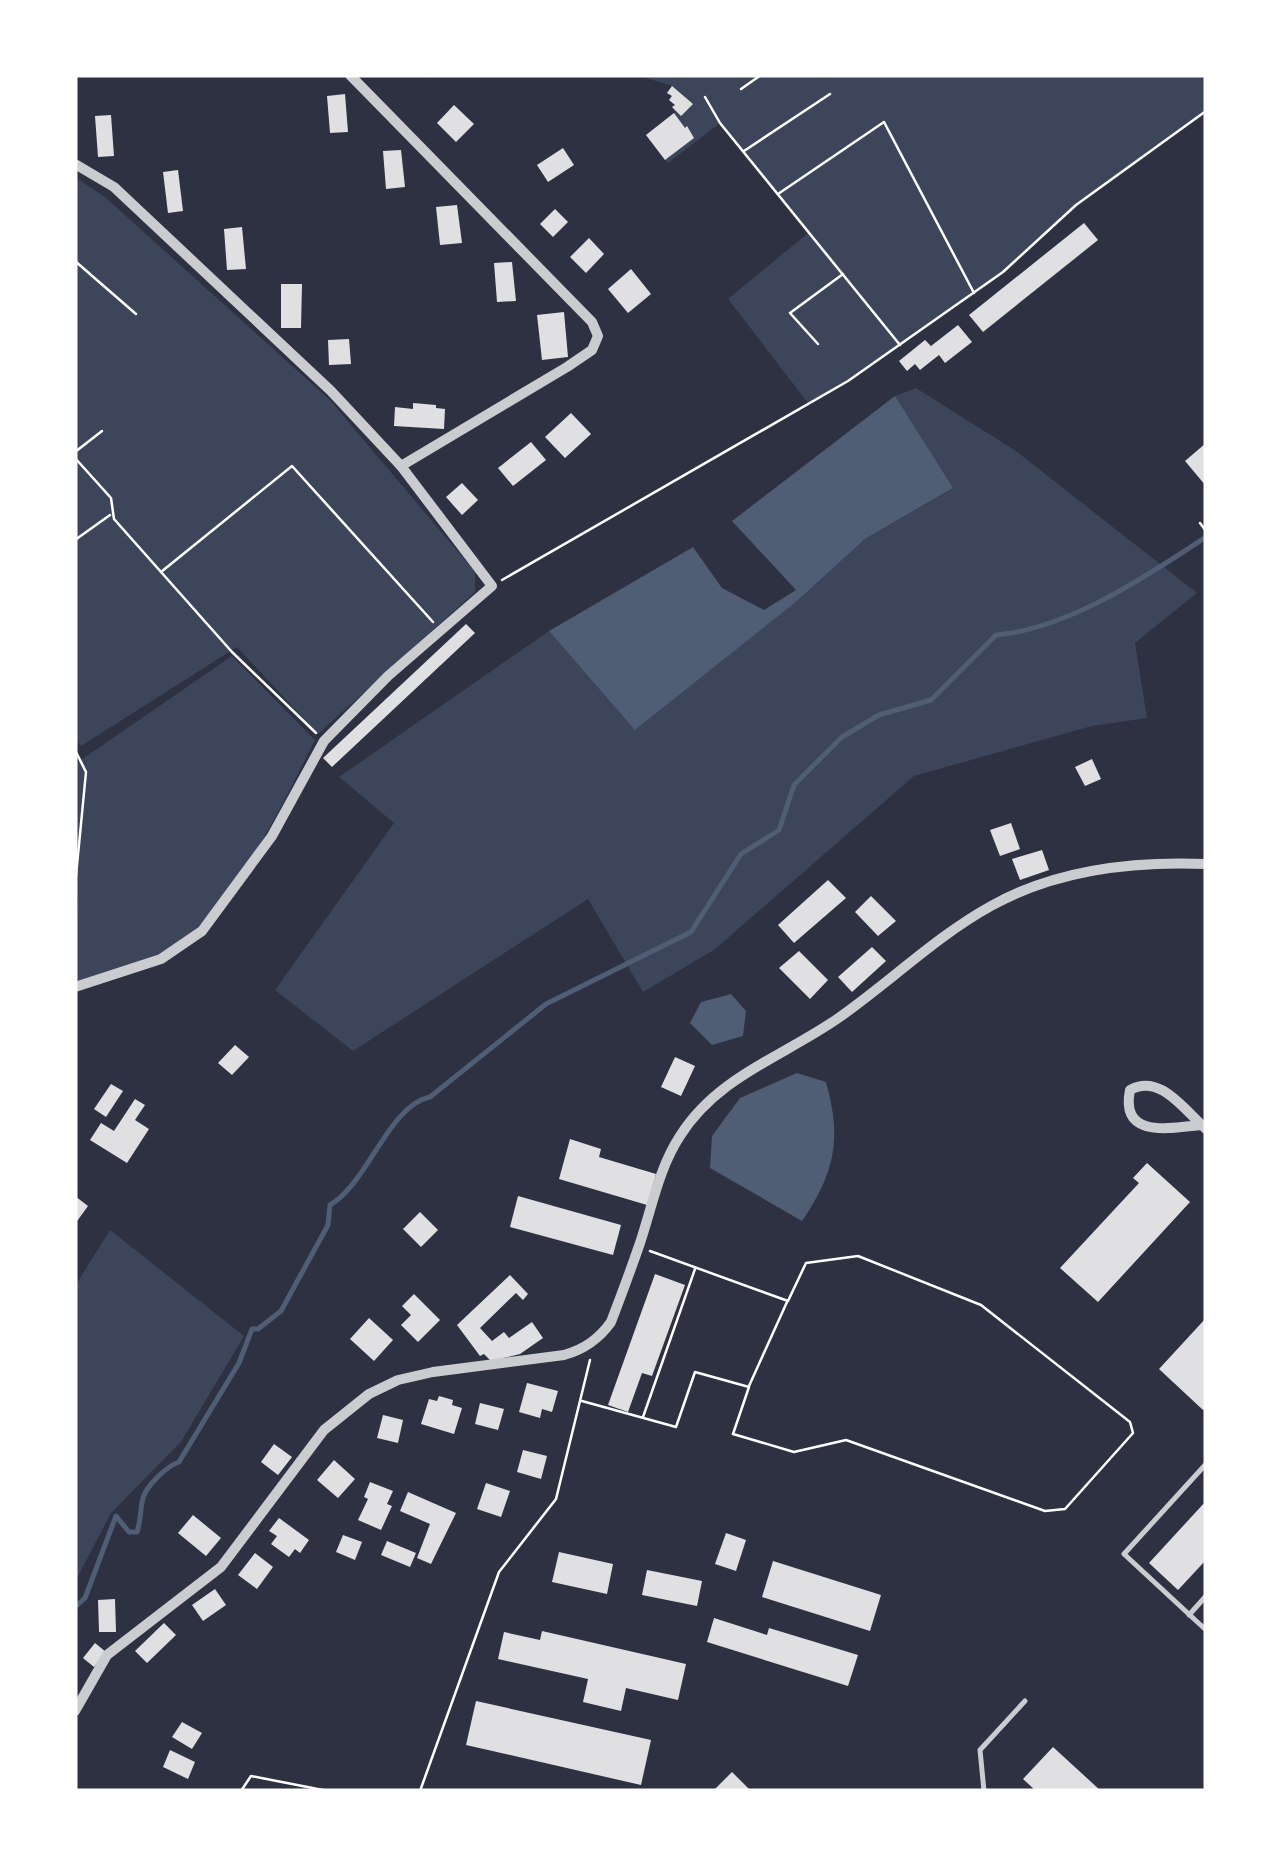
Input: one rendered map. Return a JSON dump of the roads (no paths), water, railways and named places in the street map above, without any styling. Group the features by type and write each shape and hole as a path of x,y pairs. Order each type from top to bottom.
{"street":[{"path":"350,75 592,322 598,336 592,350 567,368 402,466"},
{"path":"75,164 114,187 331,391 402,466 492,586 388,676 324,741 272,836 202,931 162,959 75,987"},
{"path":"75,1711 107,1654 221,1566 324,1430 369,1394 398,1380 564,1355 590,1344 611,1322 662,1171 678,1137 706,1100 836,1020 992,906 1046,882 1113,867 1206,864"},
{"path":"1142,1083 1156,1085 1204,1127 1146,1126 1133,1119 1127,1104 1130,1090 1142,1083"}],"lane":[{"path":"1206,1464 1124,1554 1206,1630"},
{"path":"1189,1614 1206,1596"},
{"path":"984,1791 980,1750 1025,1702"}],"waterway":[{"path":"75,1607 85,1598 116,1516 129,1532 137,1532 149,1487 179,1462 239,1363 252,1329 258,1329 281,1311 328,1225 330,1205 356,1180 402,1114 430,1097 546,1004 691,932 741,854 779,830 794,785 842,737 879,715 931,700 996,635 1023,631 1079,612 1133,584 1206,537"}]}
